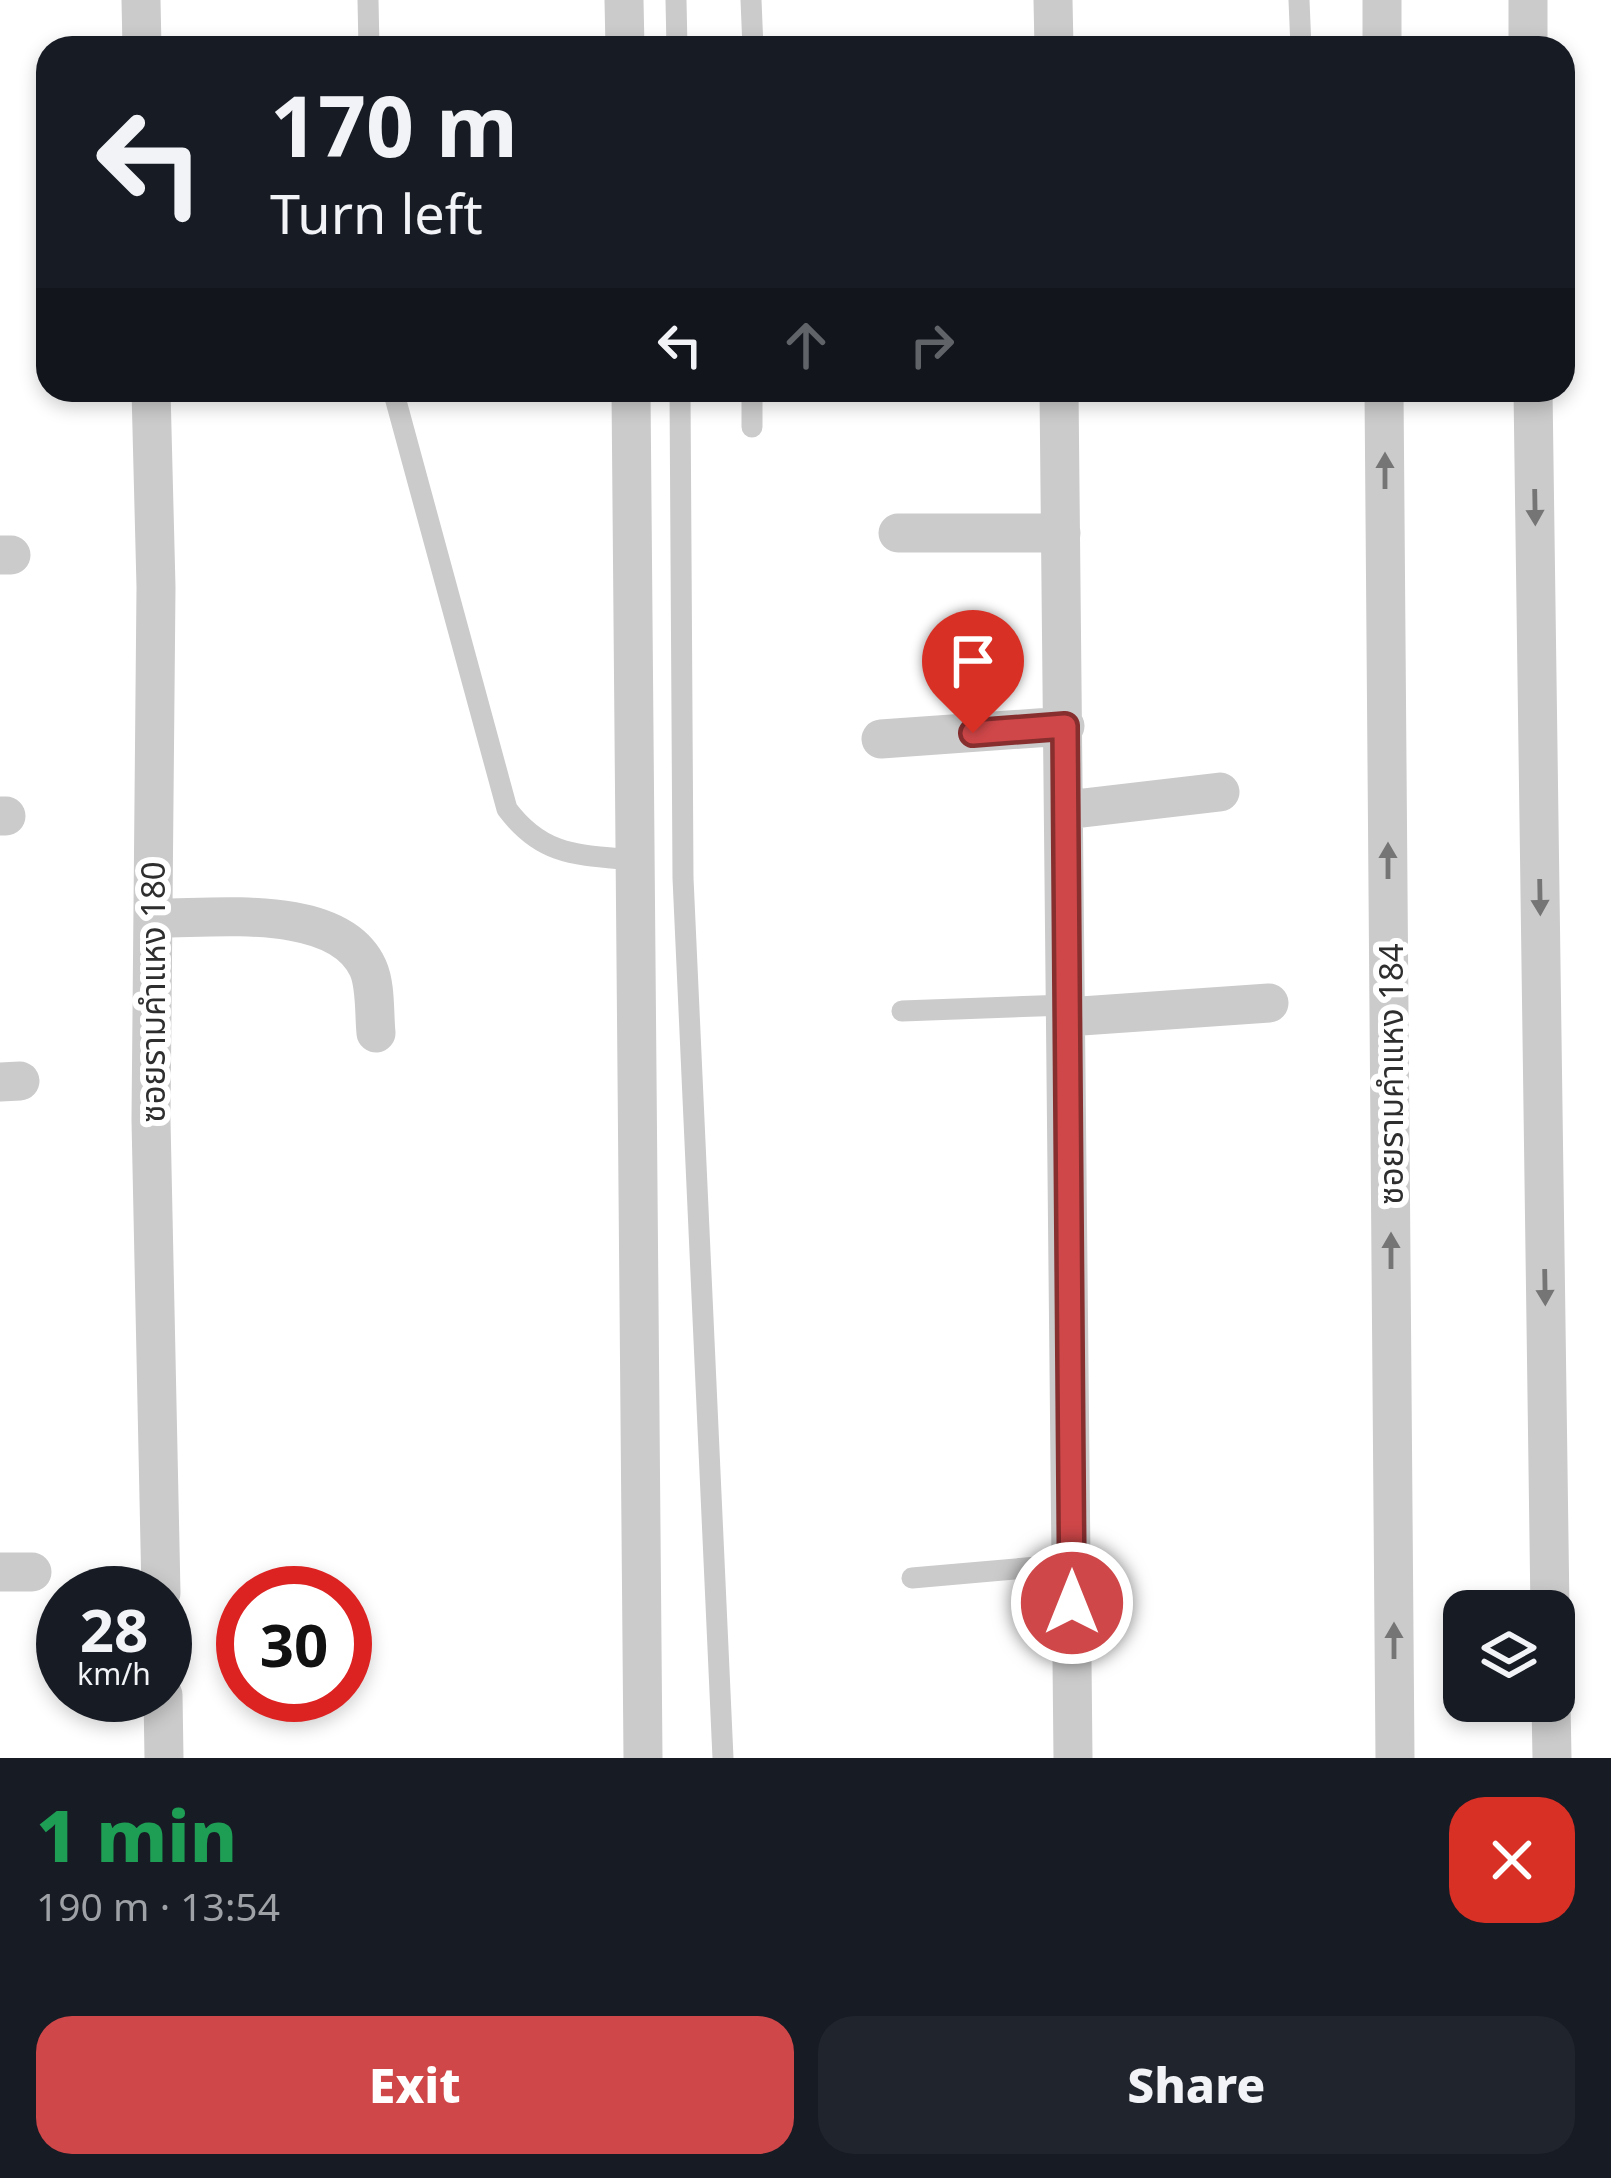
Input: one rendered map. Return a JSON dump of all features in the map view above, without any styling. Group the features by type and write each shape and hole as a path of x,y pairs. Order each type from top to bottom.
{"street":[{"path":"141,0 142,36"},
{"path":"624,0 625,36"},
{"path":"1053,0 1054,36"},
{"path":"1382,0 1382,36"},
{"path":"1528,0 1528,36"},
{"name":"ซอยรามคำแหง 180","path":"151,402 156,587 151,1120 159,1566"},
{"path":"631,402 643,1758"},
{"path":"1059,402 1073,1758"},
{"name":"ซอยรามคำแหง 184","path":"1384,402 1395,1758"},
{"path":"1533,402 1550,1590"},
{"path":"898,532 1061,533"},
{"path":"881,739 1065,726"},
{"path":"1066,810 1220,792"},
{"path":"153,918 273,919 325,927 354,946 370,972 376,1033"},
{"path":"1067,1011 1269,1003"},
{"path":"163,1722 164,1758"},
{"path":"1551,1722 1552,1758"}],"lane":[{"path":"368,0 369,36"},
{"path":"676,0 677,36"},
{"path":"751,0 753,36"},
{"path":"1299,0 1300,36"},
{"path":"396,402 507,809 525,833 544,846 580,856 635,860"},
{"path":"680,402 683,878 723,1758"},
{"path":"752,402 752,427"},
{"path":"902,1011 1067,1011"},
{"path":"912,1578 1072,1564"}],"route":[{"path":"973,733 1065,726 1072,1603"}]}
